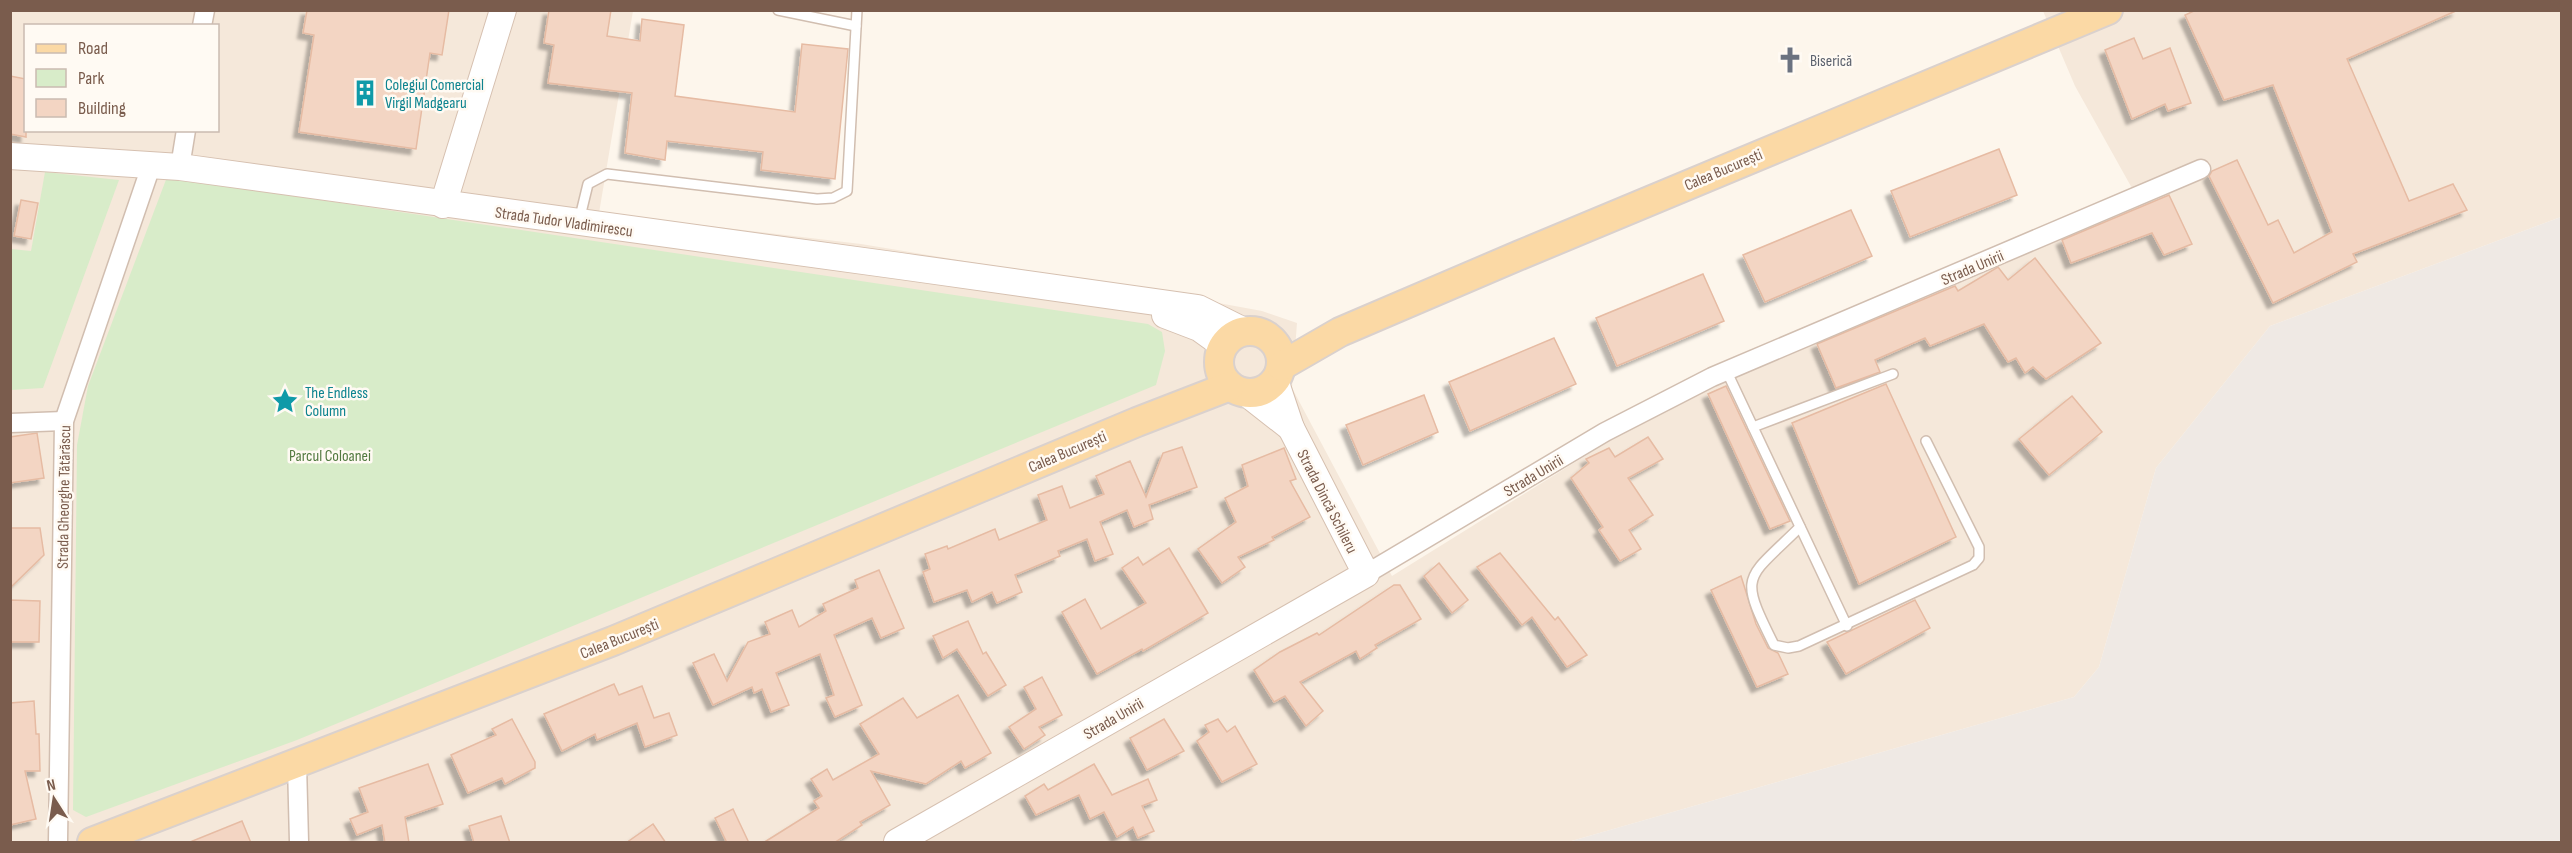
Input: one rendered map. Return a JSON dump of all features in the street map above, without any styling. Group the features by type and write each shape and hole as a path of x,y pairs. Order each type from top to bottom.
{"main road":[{"path":"443,205 502,10"},
{"name":"Calea București","path":"92,843 613,641 1140,421 1239,359 1340,332 1740,162 2108,10"},
{"name":"Strada Tudor Vladimirescu","path":"10,156 180,167 1198,308 1239,359"},
{"name":"Calea București","path":"1239,359 1262,390 1278,373 1340,332"},
{"path":"1239,359 1280,355 1278,373"},
{"name":"Strada Dincă Schileru","path":"1239,359 1291,428 1366,574"},
{"name":"Strada Dincă Schileru","path":"1278,373 1291,428"},
{"name":"Strada Unirii","path":"897,843 1366,574"}],"street":[{"path":"180,167 186,132"},
{"name":"Strada Gheorghe Tătărăscu","path":"58,843 64,421 151,166"},
{"name":"Strada Unirii","path":"1366,574 1605,432 1726,370 2201,169"},
{"path":"10,423 64,421"},
{"path":"297,764 299,843"}],"lane":[{"path":"778,10 856,26"},
{"path":"579,223 588,184 607,174 817,199 833,198 848,191 857,10"},
{"path":"1726,370 1846,626"},
{"path":"1753,427 1893,374"},
{"path":"1800,527 1754,572 1751,582 1752,600 1774,645 1799,646 1973,565 1979,558 1979,548 1926,441"}],"shaded area":[{"path":"10,11 633,11 599,213 861,244 1213,302 1262,311 1297,323 1292,388 1392,576 1712,377 2133,190 2075,86 2043,11 2561,11 2561,217 2270,326 2156,468 2099,667 2074,697 1568,842 11,842"},
{"path":"2561,217 2561,842 1568,842 2074,697 2099,667 2156,468 2270,326"}],"green space":[{"path":"45,172 119,180 43,388 11,390 11,249 31,251"},
{"name":"Parcul Coloanei","path":"167,177 1148,324 1162,332 1165,351 1156,385 297,740 86,817 73,810 77,445 88,386"}],"building":[{"name":"Colegiul Comercial Virgil Madgearu","path":"307,10 449,10 442,55 430,53 416,149 299,132 314,35 303,33"},
{"path":"549,10 611,10 607,36 640,41 642,19 684,25 675,96 795,112 802,44 848,49 835,179 761,170 763,152 667,141 665,160 625,153 632,93 548,83 554,45 544,43"},
{"path":"2196,10 2458,10 2347,59 2409,201 2453,184 2467,210 2353,254 2357,262 2273,303 2209,176 2212,171 2237,160 2268,225 2278,220 2294,253 2332,232 2273,85 2224,100 2185,15"},
{"path":"2134,38 2143,59 2170,48 2191,103 2168,111 2165,104 2132,119 2105,50"},
{"path":"10,76 24,79 24,132 26,132 26,137 10,134"},
{"path":"1999,149 2017,195 1910,237 1891,191"},
{"path":"2169,195 2192,244 2164,255 2152,233 2071,263 2062,240"},
{"path":"21,200 38,203 31,239 14,236"},
{"path":"1851,210 1872,256 1765,302 1743,255"},
{"path":"2035,258 2101,343 2046,379 2033,367 2025,373 2016,358 2008,362 1984,324 1930,346 1925,338 1875,360 1880,372 1836,388 1817,344 1955,286 1958,291 1998,267 2008,280"},
{"path":"1703,274 1724,321 1617,366 1596,318"},
{"path":"1554,338 1576,384 1470,431 1449,382"},
{"path":"1886,384 1956,537 1859,584 1792,423"},
{"path":"1726,386 1790,521 1770,529 1708,394"},
{"path":"1424,395 1438,432 1363,465 1346,425"},
{"path":"2072,396 2102,432 2049,475 2019,439"},
{"path":"37,433 44,478 10,483 10,437"},
{"path":"1648,437 1663,459 1628,478 1653,515 1629,530 1641,549 1620,561 1599,530 1603,527 1571,478 1589,463 1586,459 1609,448 1615,457"},
{"path":"1182,447 1197,487 1149,505 1153,519 1134,527 1127,510 1100,522 1113,554 1095,561 1087,539 1058,551 1060,556 1015,575 1022,592 997,603 992,592 972,602 967,590 934,602 923,572 930,569 925,554 947,546 948,549 995,529 999,540 1047,520 1038,495 1062,486 1070,508 1104,494 1096,476 1130,461 1146,497 1163,453"},
{"path":"1284,448 1296,479 1290,481 1310,517 1272,537 1274,540 1238,557 1245,567 1222,583 1198,549 1236,522 1225,498 1248,486 1242,465"},
{"path":"10,528 40,528 44,555 10,588"},
{"path":"1169,548 1208,613 1143,651 1142,649 1097,674 1062,612 1085,599 1101,629 1146,603 1122,568 1138,557 1143,565"},
{"path":"1500,553 1555,620 1558,617 1587,655 1567,667 1532,617 1522,625 1477,567"},
{"path":"1439,563 1468,600 1452,613 1424,576"},
{"path":"879,570 904,628 881,638 872,618 834,635 862,705 835,717 826,698 834,695 820,654 776,673 789,705 771,712 762,689 754,693 752,687 713,705 693,663 714,654 727,681 748,642 770,634 765,622 792,610 799,627 826,611 823,604 858,588 855,580"},
{"path":"1741,576 1756,624 1768,648 1778,653 1788,674 1757,687 1711,590"},
{"path":"1394,585 1400,585 1421,619 1375,645 1377,648 1360,659 1356,651 1300,682 1323,711 1306,726 1285,696 1274,702 1254,670 1280,652 1317,633 1319,635"},
{"path":"10,600 40,601 39,642 10,642"},
{"path":"1915,600 1930,628 1846,674 1827,642"},
{"path":"968,621 983,654 986,652 1006,685 988,696 957,649 943,658 933,636"},
{"path":"1042,677 1062,715 1039,727 1045,735 1024,749 1009,727 1036,709 1024,687"},
{"path":"614,684 619,695 642,686 654,718 669,713 677,735 645,747 637,723 597,740 595,734 562,751 544,714"},
{"path":"958,695 991,753 965,768 961,761 926,784 871,771 890,805 860,822 862,825 834,843 763,843 819,808 814,801 822,796 811,779 827,769 833,780 879,754 860,724 903,698 917,718"},
{"path":"34,701 36,734 39,734 40,771 25,771 36,819 10,825 10,703"},
{"path":"512,719 535,762 535,768 505,784 502,778 468,793 451,755 496,735 492,729"},
{"path":"1164,719 1184,751 1147,770 1130,738"},
{"path":"1218,719 1227,732 1235,726 1257,764 1222,782 1197,741 1209,732 1205,725"},
{"path":"428,764 443,804 405,817 409,843 385,843 382,825 357,835 350,819 368,812 359,788"},
{"path":"1094,764 1112,795 1148,779 1157,800 1142,806 1154,831 1138,838 1133,827 1117,837 1104,812 1090,819 1079,795 1036,815 1025,796 1044,784 1048,790"},
{"path":"733,809 749,843 727,843 715,818"},
{"path":"501,816 510,843 474,843 469,826"},
{"path":"242,821 251,843 190,843 190,842"},
{"path":"653,824 666,843 626,843"}],"place":[{"name":"Biserică","path":"1790,60"},
{"name":"Colegiul Comercial Virgil Madgearu","path":"365,93"},
{"name":"The Endless Column","path":"285,401"}]}
